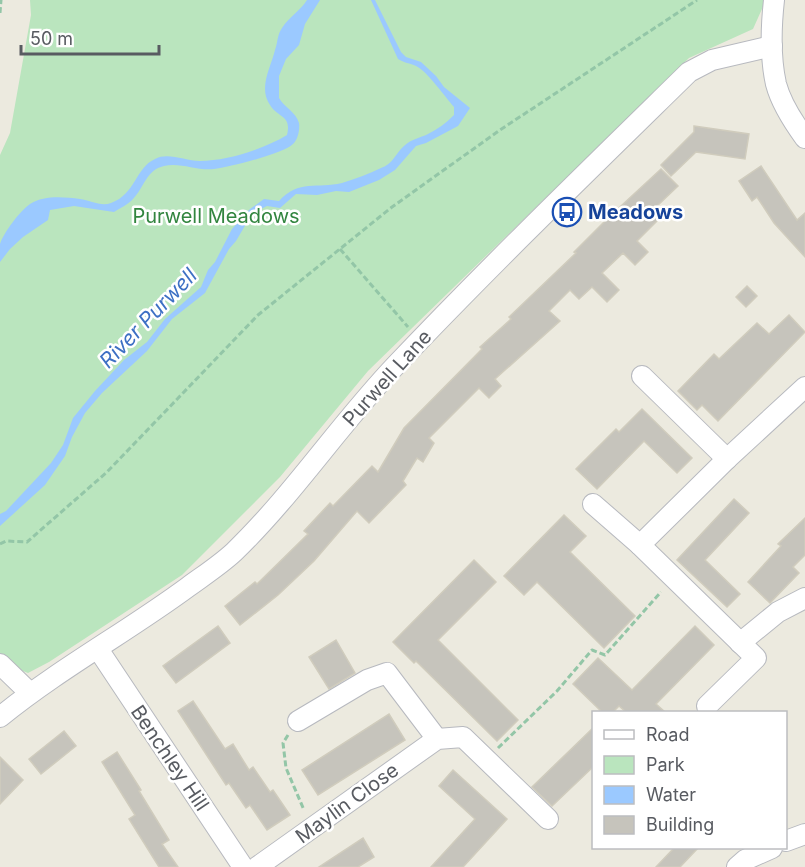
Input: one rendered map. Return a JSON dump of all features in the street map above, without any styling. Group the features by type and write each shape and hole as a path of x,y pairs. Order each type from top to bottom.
{"street":[{"path":"774,0 772,46 777,86 793,122 805,138"},
{"name":"Purwell Lane","path":"0,717 30,693 157,610 232,554 292,489 394,366 689,72 712,60 772,46"},
{"path":"642,376 727,459"},
{"path":"640,545 727,459 803,394"},
{"path":"593,504 640,545 756,658 707,706"},
{"path":"740,643 778,612 805,598"},
{"name":"Benchley Hill","path":"98,649 243,867"},
{"path":"0,664 30,693"},
{"path":"298,721 366,680 387,673 437,739 463,737 548,819"},
{"name":"Maylin Close","path":"257,867 437,739"},
{"path":"787,841 805,834"},
{"path":"737,867 745,860 770,849"}],"path":[{"path":"0,13 1,0"},
{"path":"0,544 6,541 27,542 107,472 258,315 392,207 500,130 697,0"},
{"path":"340,249 420,341"},
{"path":"494,752 557,691 592,650 605,655 667,585"},
{"path":"298,721 283,743 286,768 313,828"}],"green space":[{"name":"Purwell Meadows","path":"30,0 766,0 753,29 689,58 368,371 280,477 182,575 49,662 28,673 13,667 0,653 0,155 10,133 31,15"}],"water":[{"path":"307,0 320,0 305,24 299,45 286,59 279,76 279,98 299,123 298,134 293,144 268,156 221,168 170,165 158,168 149,175 131,201 114,212 74,206 50,210 48,220 23,237 0,262 0,244 5,234 22,212 36,201 61,197 99,204 111,203 126,194 148,163 160,157 194,161 222,159 256,149 287,135 286,120 273,109 267,98 266,78 280,31"},
{"path":"371,0 375,0 401,52 406,57 421,62 444,87 470,108 458,126 416,146 395,170 379,180 349,192 296,194 280,208 267,206 257,211 229,249 205,293 172,319 147,351 102,393 85,413 65,456 45,485 0,526 0,514 6,511 51,463 63,445 73,418 95,391 124,360 147,342 165,319 201,287 208,270 215,262 232,229 250,209 264,199 279,201 286,194 301,187 342,183 385,166 407,144 435,130 454,115 454,107 425,73 416,66 398,59"}],"building":[{"path":"694,126 749,134 745,159 696,152 671,176 661,165 694,132"},
{"path":"761,166 797,220 805,213 805,257 774,223 757,197 752,201 739,181"},
{"path":"661,169 678,186 656,207 663,215 637,241 648,252 635,265 623,253 602,273 619,290 607,302 592,287 579,299 570,290 549,311 560,321 495,379 501,386 489,398 479,388 429,438 434,443 423,462 417,458 403,481 406,485 369,523 357,511 314,561 278,595 240,625 225,606 255,582 257,584 308,534 304,531 330,503 333,506 372,466 378,472 404,428 482,349 480,347 511,319 509,317 576,253 574,252 608,218"},
{"path":"747,286 757,296 746,307 736,297"},
{"path":"789,315 805,332 718,421 702,405 697,410 678,391 714,354 719,359 757,323 769,334"},
{"path":"642,409 692,458 677,473 644,441 597,489 576,469 616,429 619,432"},
{"path":"734,499 749,513 705,560 740,594 727,607 677,560"},
{"path":"564,515 586,536 570,552 635,616 604,648 537,582 524,595 504,576"},
{"path":"805,518 805,555 793,567 799,573 770,603 748,582 781,546 778,544"},
{"path":"474,560 496,582 438,640 518,720 497,741 416,661 414,663 393,642"},
{"path":"218,626 230,643 176,683 163,666"},
{"path":"695,626 714,645 656,704 664,711 625,711 619,706 614,711 601,711 573,684 598,658 632,690"},
{"path":"336,640 355,673 329,689 309,657"},
{"path":"193,701 225,749 233,744 249,770 253,767 290,815 267,830 250,805 246,808 229,783 226,785 178,711"},
{"path":"389,714 405,740 318,795 302,770"},
{"path":"592,729 592,768 552,806 532,787"},
{"path":"64,731 76,746 41,774 29,759"},
{"path":"117,752 169,840 162,844 178,867 159,867 129,819 135,815 102,762"},
{"path":"0,757 23,780 0,804"},
{"path":"453,770 507,819 463,867 431,867 475,819 439,786"},
{"path":"363,838 374,857 358,867 319,867"},
{"path":"673,849 697,849 680,867 656,867"}],"place":[{"name":"Meadows","path":"567,212"}],"water label":[{"name":"River Purwell","path":"148,318"}]}
